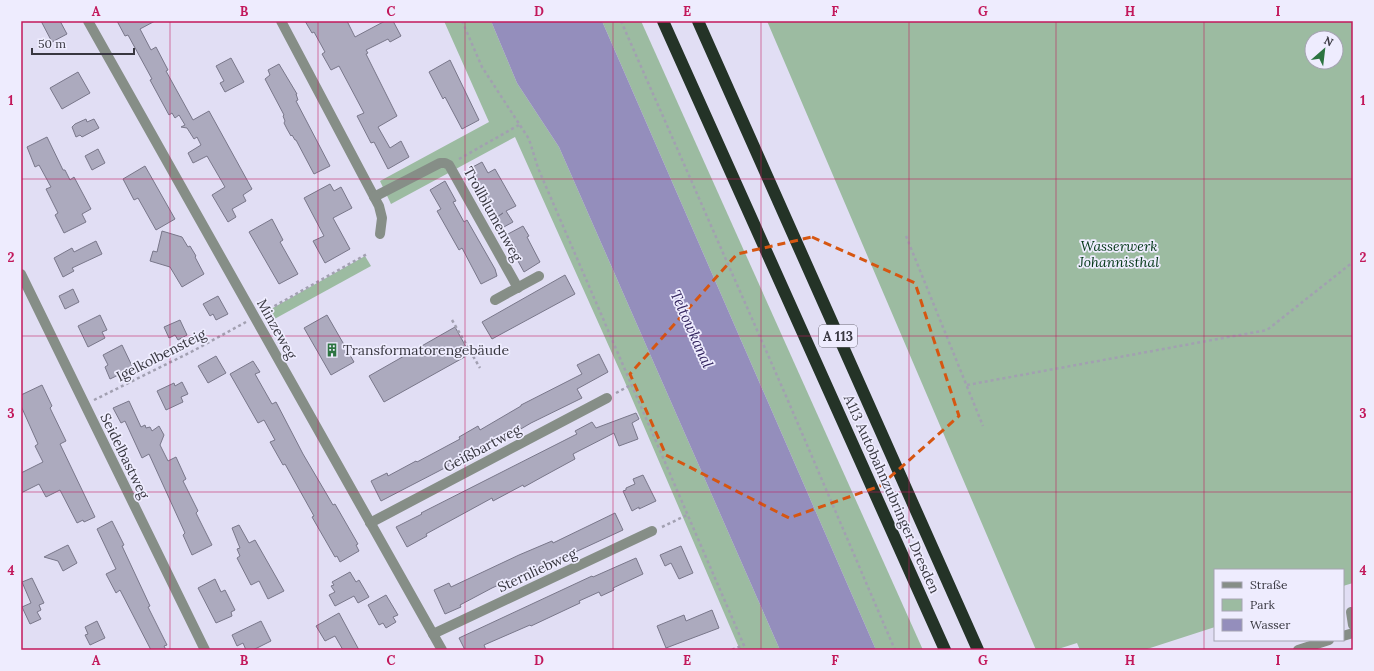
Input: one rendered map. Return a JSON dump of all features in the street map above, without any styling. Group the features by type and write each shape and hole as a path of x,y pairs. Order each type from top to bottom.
{"highway":[{"name":"A113 Autobahnzubringer Dresden","path":"663,21 945,650"},
{"name":"A 113","path":"698,21 978,650"}],"street":[{"name":"Minzeweg","path":"88,21 442,650"},
{"path":"281,21 379,206 382,218 380,234"},
{"name":"Trollblumenweg","path":"374,197 440,163 449,165 518,288"},
{"name":"Seidelbastweg","path":"21,274 204,650"},
{"path":"495,300 540,276"},
{"name":"Geißbartweg","path":"370,523 607,398"},
{"name":"Sternliebweg","path":"433,634 652,532"},
{"path":"1351,612 1353,625"},
{"path":"1298,650 1326,641"}],"path":[{"path":"462,21 482,67 529,139 538,168 746,650"},
{"path":"621,21 783,389 895,650"},
{"path":"449,165 520,125"},
{"path":"906,236 983,426"},
{"path":"261,313 367,254"},
{"path":"967,385 1266,330 1353,262"},
{"path":"452,320 480,368"},
{"name":"Igelkolbensteig","path":"84,405 191,352 246,322"},
{"path":"607,398 631,385"},
{"path":"652,532 687,515"},
{"path":"732,650 743,645"}],"highlighted area":[{"path":"812,237 915,283 959,416 880,486 789,518 666,455 630,374 737,254"}],"green space":[{"path":"444,21 491,21 517,83 559,147 780,650 740,650 624,380 515,137 391,204 380,181 489,122"},
{"path":"602,21 641,21 923,650 876,650"},
{"name":"Wasserwerk Johannisthal","path":"767,21 1353,21 1353,583 1344,586 1344,569 1214,569 1214,627 1144,650 1080,650 1077,643 1055,650 1036,650"},
{"path":"365,256 371,266 269,322 264,313"}],"water":[{"name":"Teltowkanal","path":"491,21 602,21 876,650 780,650 559,147 517,83"}],"building":[{"path":"41,21 60,21 67,34 52,42"},
{"path":"117,21 155,21 140,29 151,50 156,47 168,70 166,71 193,120 209,111 252,189 243,195 246,201 232,209 236,217 228,222 212,195 225,187 207,156 193,163 188,153 201,145 197,137 194,139 187,128 181,127 185,125 179,115 175,118 172,113 169,115 150,80 152,79 128,35 125,36"},
{"path":"305,21 347,21 355,37 385,21 393,21 401,36 390,42 388,39 366,50 368,53 366,54 397,116 378,127 390,148 401,141 409,157 388,169 374,142 371,143 357,116 364,113 339,66 331,70 322,54 325,52 314,32 312,33"},
{"path":"231,58 244,82 225,92 220,83 224,81 216,66"},
{"path":"450,60 479,120 462,129 445,97 443,99 429,72"},
{"path":"279,64 297,94 298,100 296,101 330,166 314,174 296,140 292,135 291,136 287,129 284,123 284,115 265,79 270,75 268,70"},
{"path":"78,72 90,93 62,109 50,88"},
{"path":"86,119 87,122 94,119 99,128 82,137 80,135 76,137 72,127"},
{"path":"47,137 63,170 65,170 70,180 74,177 91,209 82,214 86,222 64,233 55,215 58,213 46,189 51,187 39,165 35,167 27,147"},
{"path":"98,149 105,163 92,170 85,156"},
{"path":"482,162 488,173 495,169 516,206 506,211 513,222 502,228 496,218 503,213 498,216 477,179 475,180 469,169"},
{"path":"145,166 175,219 156,230 138,198 134,200 123,179"},
{"path":"445,181 456,201 453,202 464,222 467,220 495,269 497,276 481,284 462,248 459,250 437,211 441,209 430,190"},
{"path":"330,184 334,191 341,187 352,208 333,218 350,249 325,263 313,241 324,236 304,198"},
{"path":"272,219 283,240 280,242 298,274 279,284 249,232"},
{"path":"523,226 540,262 524,272 513,252 517,250 508,234"},
{"path":"162,231 182,237 196,256 195,257 204,274 182,287 170,267 150,261 153,251 157,252"},
{"path":"96,241 102,254 72,268 74,271 63,277 54,258 72,248 74,252"},
{"path":"565,275 575,294 492,339 482,322"},
{"path":"73,289 79,302 65,309 59,296"},
{"path":"218,296 228,314 216,320 213,314 210,316 203,304"},
{"path":"100,315 107,330 102,332 105,338 88,347 78,326"},
{"name":"Transformatorengebäude","path":"327,315 354,362 331,375 304,328"},
{"path":"180,320 187,335 178,340 175,335 169,338 164,327"},
{"path":"455,327 470,354 384,402 369,376"},
{"path":"122,345 133,368 110,379 105,367 108,365 103,355"},
{"path":"599,354 608,372 577,389 582,398 531,423 502,440 500,437 464,458 381,501 371,481 387,473 388,476 416,461 417,462 460,439 459,437 478,426 480,430 521,405 582,374 577,365"},
{"path":"216,356 226,373 208,383 198,366"},
{"path":"253,361 260,372 255,374 272,404 276,402 303,454 333,505 335,504 358,544 356,545 359,551 340,562 337,556 335,557 312,517 314,516 285,464 283,465 270,442 275,440 264,420 258,423 230,374"},
{"path":"182,382 188,394 181,397 183,402 166,410 157,391 174,383 175,386"},
{"path":"42,385 52,406 50,408 66,441 60,444 95,517 84,522 83,520 77,523 60,490 46,497 39,484 21,493 21,473 43,462 35,446 38,444 21,406 21,395"},
{"path":"129,401 141,427 145,425 146,428 150,427 152,431 159,426 164,435 160,445 168,461 176,457 186,479 183,481 198,511 196,513 212,545 192,555 183,535 185,533 149,454 142,458 125,421 121,423 113,408"},
{"path":"636,413 639,419 632,423 638,439 619,446 614,433 573,454 575,459 524,487 523,485 493,501 492,498 426,534 427,536 407,547 396,527 577,434 575,431 592,422 596,428"},
{"path":"643,475 656,501 632,511 623,491 635,484 633,479"},
{"path":"615,513 623,530 543,567 542,565 492,588 460,605 461,607 445,614 434,590 449,583 451,587 519,555 552,541 553,543"},
{"path":"112,521 150,606 148,607 167,645 164,646 166,650 151,650 120,590 116,593 106,574 116,569 97,529"},
{"path":"239,525 249,543 255,540 284,591 268,599 259,581 251,585 237,558 240,556 237,549 240,548 232,528"},
{"path":"68,545 77,563 63,571 58,561 44,557"},
{"path":"681,546 693,573 679,579 671,563 665,566 660,555"},
{"path":"636,558 643,574 613,588 614,590 601,596 599,592 579,601 580,603 531,626 530,625 484,645 486,650 465,650 459,638 592,576 593,577"},
{"path":"350,572 356,582 359,580 369,597 358,603 354,596 335,606 329,595 335,592 331,586 334,585 332,582"},
{"path":"32,578 44,603 39,605 41,610 37,612 41,619 30,624 22,607 31,603 22,582"},
{"path":"215,579 221,592 225,590 235,610 231,612 232,616 216,623 198,588"},
{"path":"386,595 398,615 393,617 396,622 386,628 383,623 379,625 368,605"},
{"path":"712,610 719,628 666,648 657,626 684,615 686,621"},
{"path":"339,613 359,650 343,650 335,636 325,641 316,626"},
{"path":"97,621 105,638 90,645 85,635 88,634 85,627"},
{"path":"261,621 271,641 253,650 246,650 243,643 237,646 232,635"}],"place":[{"name":"Transformatorengebäude","path":"332,350"}]}
